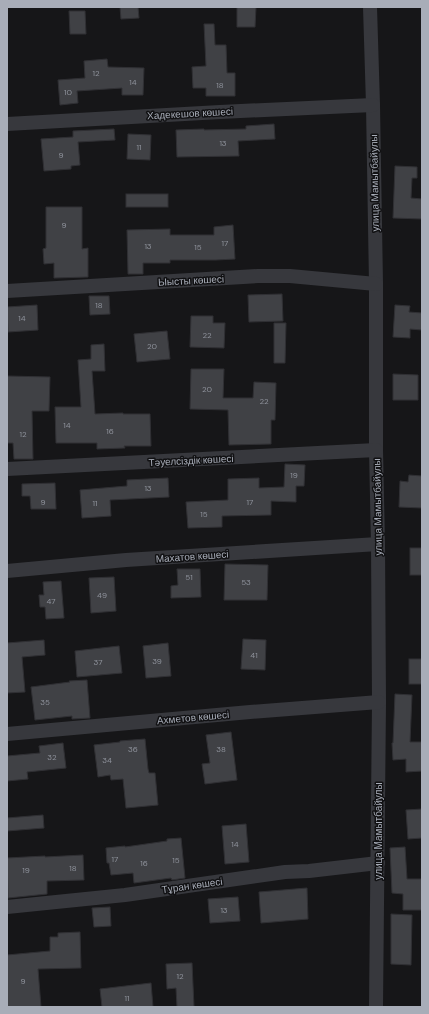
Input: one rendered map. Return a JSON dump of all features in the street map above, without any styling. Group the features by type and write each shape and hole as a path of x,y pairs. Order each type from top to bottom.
{"street":[{"name":"улица Мамытбайулы","path":"370,7 376,284 379,702 376,1007"},
{"name":"Хадекешов көшесі","path":"7,124 373,105"},
{"name":"Ыысты көшесі","path":"7,291 258,276 290,276 376,284"},
{"name":"Тәуелсіздік көшесі","path":"7,469 376,450"},
{"name":"Махатов көшесі","path":"7,571 126,560 378,544"},
{"name":"Ахметов көшесі","path":"7,734 379,702"},
{"name":"Тұран көшесі","path":"7,907 125,895 285,872 310,871 378,863"}],"building":[{"path":"120,7 138,7 139,18 121,19"},
{"path":"237,7 256,7 255,27 237,27"},
{"path":"69,11 85,11 86,34 70,34"},
{"path":"204,24 214,24 215,45 226,45 227,73 235,73 235,96 206,96 206,88 193,88 192,67 206,66"},
{"path":"107,59 108,67 144,68 143,95 122,95 122,88 77,91 78,103 60,105 58,80 85,78 84,61"},
{"path":"274,124 275,139 238,141 239,156 177,157 176,130 246,129 246,126"},
{"path":"114,129 115,140 78,142 80,165 71,166 71,169 44,171 41,139 73,137 73,131"},
{"path":"128,134 151,135 150,160 127,159"},
{"path":"395,166 417,167 417,178 412,178 411,198 422,199 422,219 393,218"},
{"path":"126,194 168,194 168,207 126,207"},
{"path":"46,207 82,207 82,249 88,248 88,277 54,278 54,263 44,264 43,249 46,248"},
{"path":"233,225 235,259 170,260 170,263 143,263 143,274 128,274 127,230 170,229 170,235 214,235 214,227"},
{"path":"282,294 283,321 249,322 248,295"},
{"path":"89,296 109,296 110,314 90,315"},
{"path":"37,305 38,330 8,332 7,307"},
{"path":"395,305 410,306 409,312 422,313 422,330 410,329 410,338 393,337"},
{"path":"191,316 213,316 213,323 225,323 224,348 190,347"},
{"path":"274,323 286,323 285,363 274,363"},
{"path":"167,331 170,359 137,362 134,334"},
{"path":"104,344 105,371 92,371 95,414 150,414 151,446 124,446 125,448 97,449 97,443 56,443 55,407 81,407 78,360 91,359 91,345"},
{"path":"191,369 224,369 223,398 253,398 254,382 276,383 275,420 271,420 271,444 229,445 228,410 190,409"},
{"path":"393,374 418,375 418,400 393,400"},
{"path":"7,376 50,377 49,411 32,411 33,459 14,459 13,443 7,443"},
{"path":"285,464 305,465 304,486 296,486 296,502 271,501 271,515 222,516 222,527 188,528 186,502 228,500 228,479 259,478 259,488 284,487"},
{"path":"409,475 422,476 422,508 399,507 400,481 408,482"},
{"path":"168,478 169,497 110,500 111,516 82,518 80,490 127,486 127,480"},
{"path":"55,483 56,509 31,509 30,496 22,496 22,484"},
{"path":"410,548 422,548 422,575 410,575"},
{"path":"225,564 268,565 267,600 224,600"},
{"path":"177,569 200,569 201,597 171,598 171,586 178,585"},
{"path":"114,577 116,611 91,613 89,578"},
{"path":"61,581 64,618 46,619 45,607 40,607 39,595 44,595 43,582"},
{"path":"243,639 266,640 265,670 241,669"},
{"path":"44,640 45,655 22,657 25,692 7,693 7,643"},
{"path":"168,643 171,676 146,678 143,646"},
{"path":"119,646 122,673 77,677 75,651"},
{"path":"409,659 422,659 422,684 409,684"},
{"path":"87,680 90,718 72,719 72,716 35,720 31,687 70,682 69,681"},
{"path":"395,694 412,695 410,742 422,742 422,771 406,772 406,759 393,760 392,743"},
{"path":"231,732 237,780 205,784 202,764 210,763 206,735"},
{"path":"145,739 149,773 155,773 158,805 126,808 123,779 111,780 110,775 98,777 94,745"},
{"path":"63,743 66,768 27,772 28,779 7,781 7,756 40,753 39,746"},
{"path":"422,809 422,838 408,839 406,810"},
{"path":"43,815 44,828 7,831 7,818"},
{"path":"246,824 249,862 225,864 222,826"},
{"path":"181,838 185,878 172,880 171,878 134,883 133,873 111,875 109,863 107,863 106,848 125,847 167,841 167,839"},
{"path":"405,847 407,879 422,879 422,910 403,910 403,894 392,893 390,848"},
{"path":"83,855 84,880 47,881 47,894 8,898 7,858"},
{"path":"307,888 308,919 261,923 259,892"},
{"path":"238,897 240,921 210,923 208,899"},
{"path":"110,907 111,926 94,927 92,908"},
{"path":"391,914 412,915 411,965 391,964"},
{"path":"80,932 81,968 38,969 41,1007 7,1007 7,955 50,951 50,937 58,937 58,933"},
{"path":"192,963 194,1007 177,1007 176,988 167,989 166,964"},
{"path":"151,983 153,1007 102,1007 100,989"}]}
